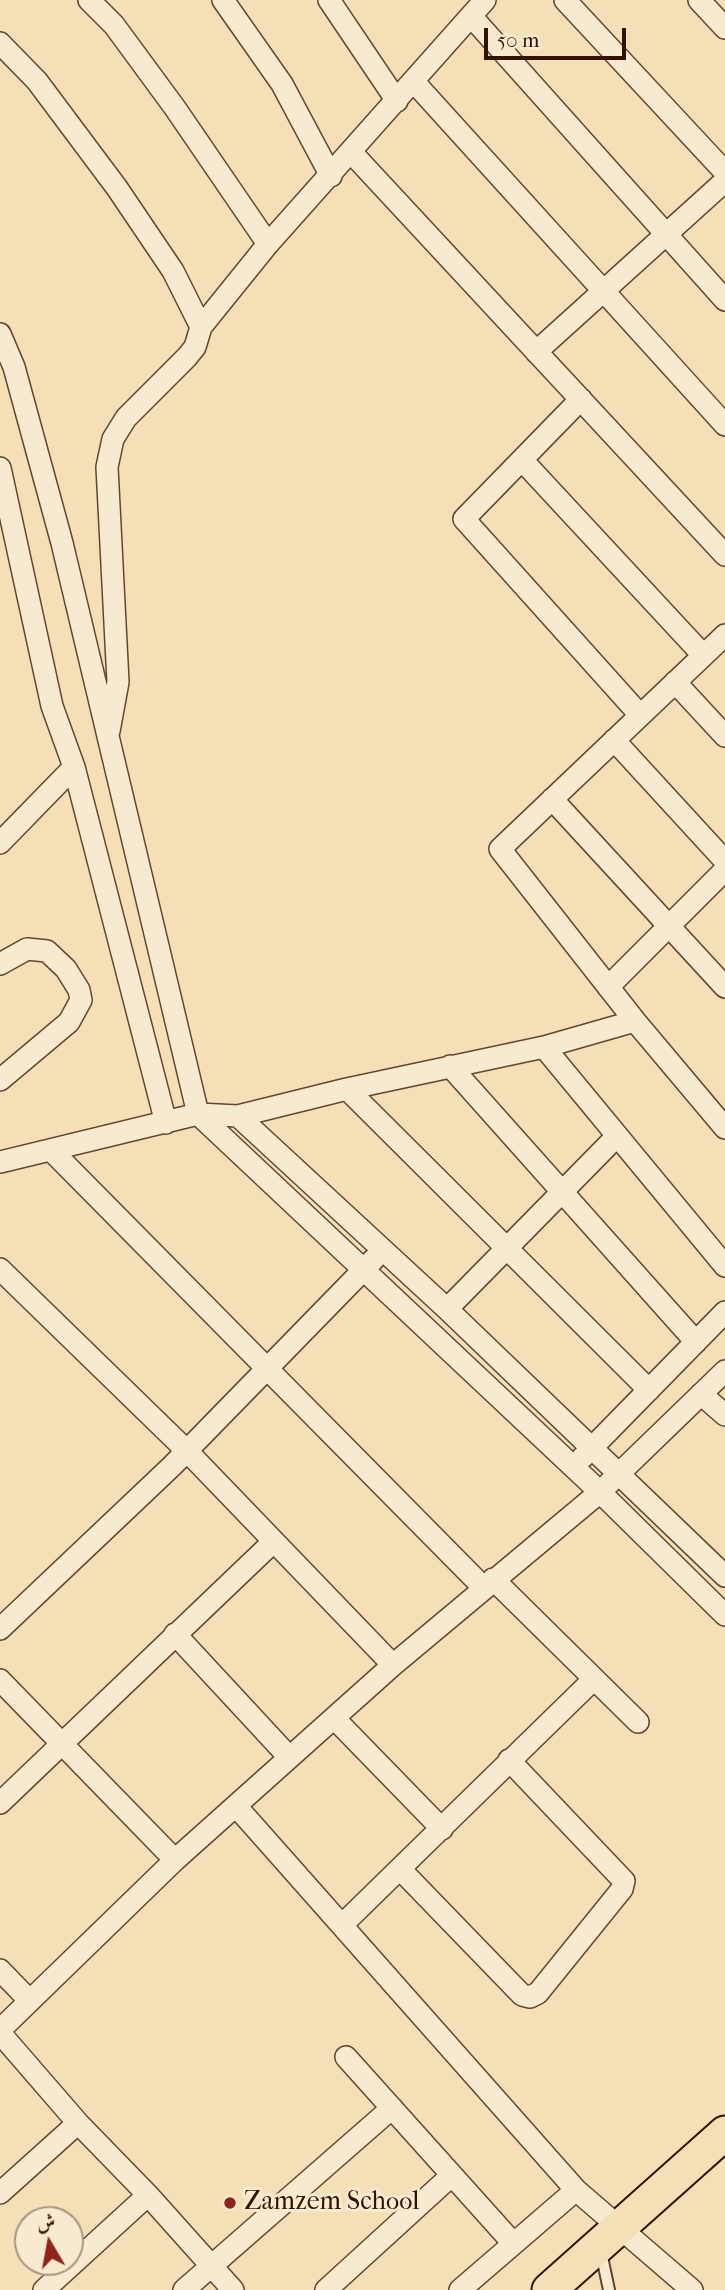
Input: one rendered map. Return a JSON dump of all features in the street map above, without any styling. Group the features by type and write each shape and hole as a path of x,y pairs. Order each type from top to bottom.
{"main road":[{"path":"549,2290 725,2133"}],"street":[{"path":"89,0 114,25 168,97 268,244"},
{"path":"223,0 282,84 331,176"},
{"path":"329,0 397,101"},
{"path":"565,0 725,172"},
{"path":"699,0 725,28"},
{"path":"108,733 118,682 107,467 111,447 126,418 187,357 195,347 201,327 268,244 481,4 666,234 725,300"},
{"path":"0,43 37,81 123,197 173,271 201,327"},
{"path":"414,82 725,425"},
{"path":"351,152 723,550"},
{"path":"536,352 725,181"},
{"path":"0,334 14,367 108,733 198,1114 573,1466 725,1615"},
{"path":"581,400 464,519 640,715"},
{"path":"522,460 703,655"},
{"path":"0,468 52,706 74,767 166,1123"},
{"path":"725,635 500,849 635,1021 725,1128"},
{"path":"675,682 725,736"},
{"path":"614,740 725,861"},
{"path":"0,843 74,767"},
{"path":"552,799 725,986"},
{"path":"608,987 725,870"},
{"path":"0,964 27,949 47,951 66,969 79,989 81,1000 69,1022 0,1080"},
{"path":"0,1163 198,1114 238,1116 347,1089 544,1047 635,1021"},
{"path":"544,1047 725,1266"},
{"path":"450,1066 696,1342"},
{"path":"347,1089 649,1390"},
{"path":"238,1116 447,1308 725,1576"},
{"path":"447,1308 617,1136"},
{"path":"51,1150 267,1367 488,1583 638,1722"},
{"path":"0,1629 187,1451 365,1269 382,1248"},
{"path":"0,1269 187,1451 393,1665"},
{"path":"573,1466 725,1312"},
{"path":"233,2290 148,2195 78,2123 0,2031 175,1860 393,1665 621,1474 725,1371"},
{"path":"701,1394 725,1415"},
{"path":"0,1803 272,1542"},
{"path":"175,1634 289,1757"},
{"path":"343,1924 594,1679"},
{"path":"0,1680 175,1860"},
{"path":"334,1718 442,1829"},
{"path":"401,1870 522,1995 530,1997 538,1993 622,1889 624,1881 509,1760"},
{"path":"236,1807 343,1924 576,2190 609,2236 692,2290"},
{"path":"0,1970 30,2001"},
{"path":"346,2057 512,2242"},
{"path":"184,2290 392,2108"},
{"path":"0,2193 78,2123"},
{"path":"326,2290 451,2176"},
{"path":"460,2290 512,2242 576,2190"},
{"path":"44,2290 148,2195"}],"lane":[{"path":"609,2236 609,2290"}],"place":[{"name":"Zamzem School","path":"230,2203"}]}
